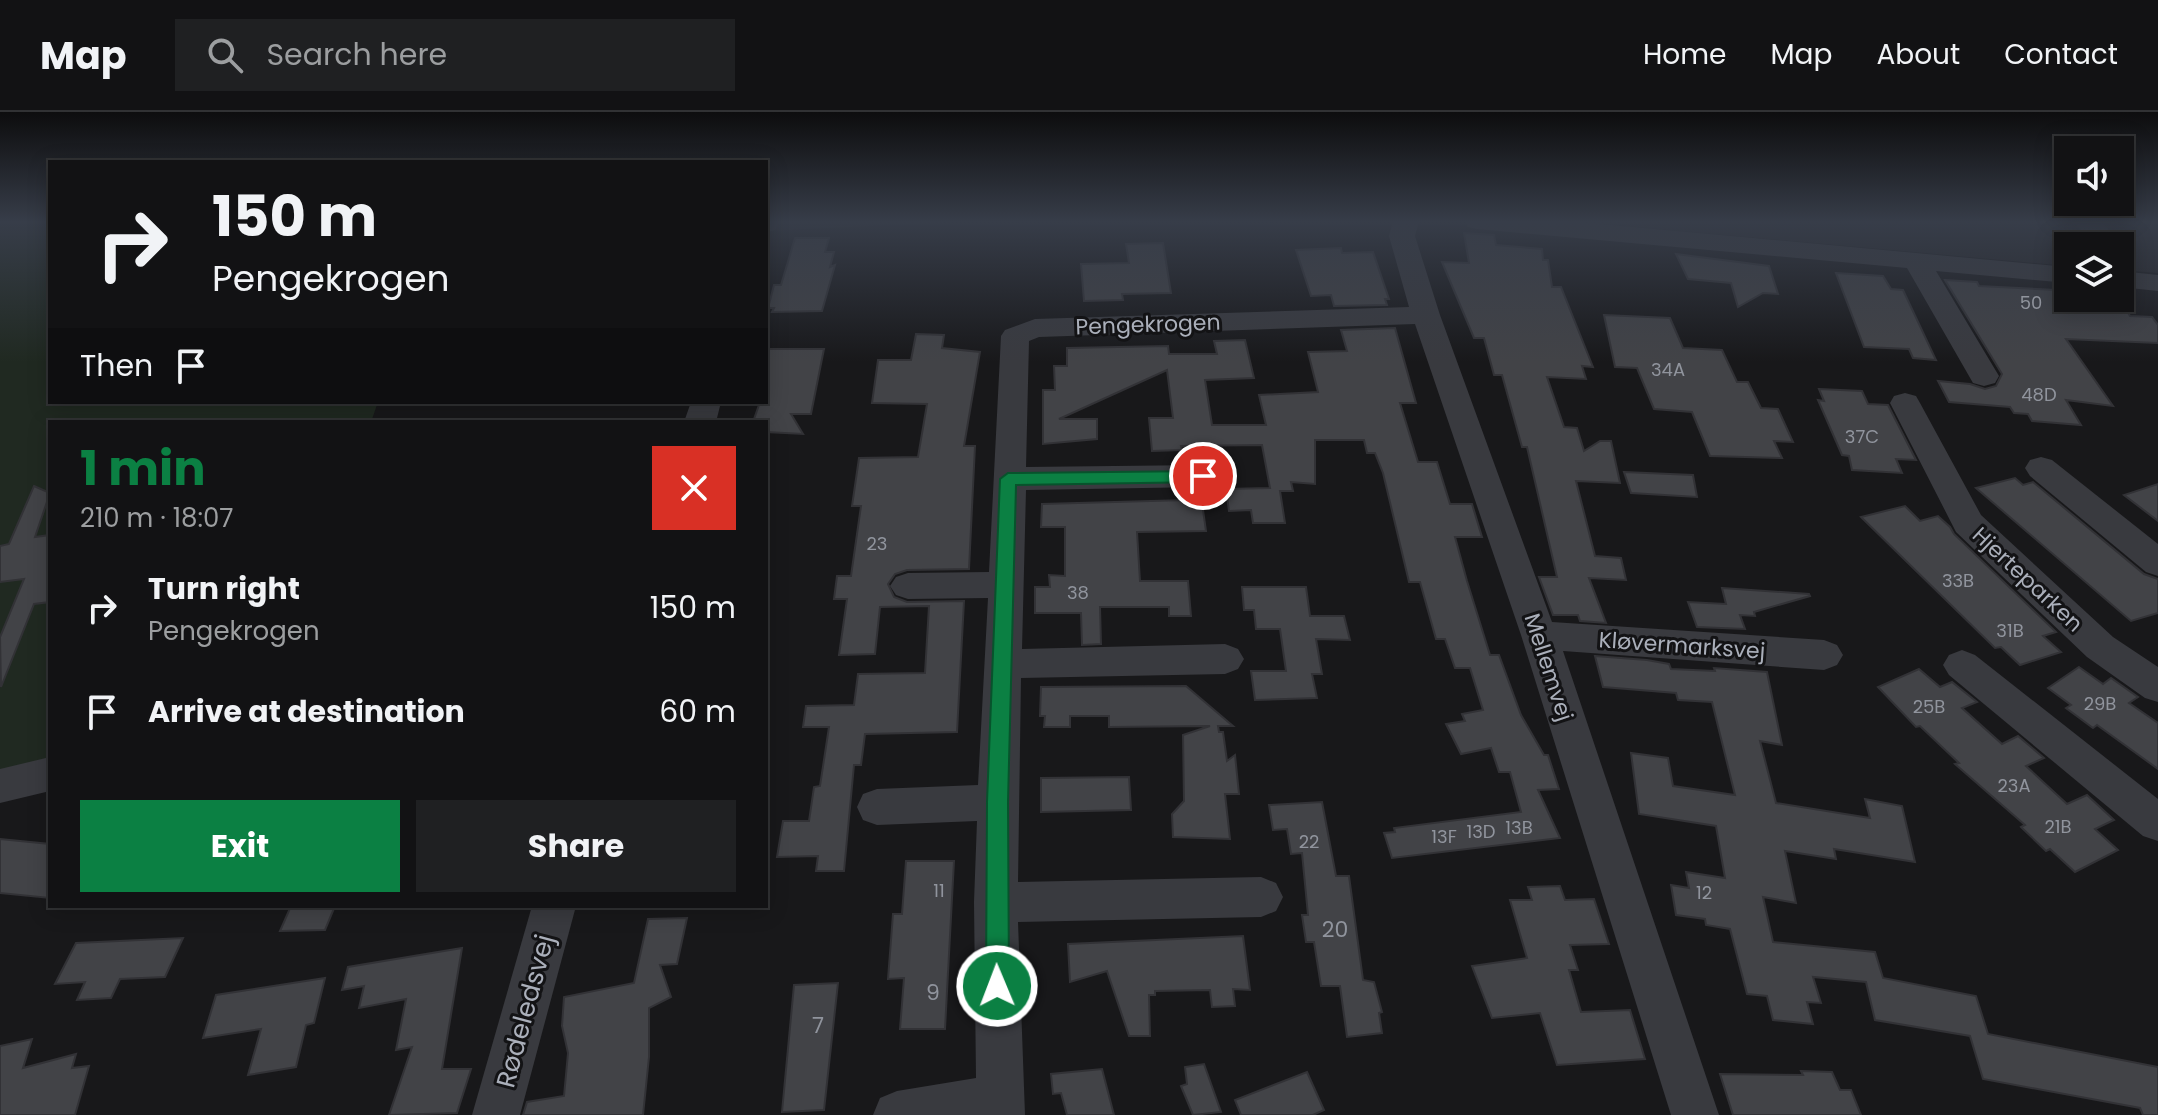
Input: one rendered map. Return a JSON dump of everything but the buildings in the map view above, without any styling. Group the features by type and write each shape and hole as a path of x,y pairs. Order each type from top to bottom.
{"street":[{"name":"Mellemvej","path":"1412,268 1539,635 1695,1115"},
{"path":"1920,268 1984,376"},
{"path":"1984,268 2054,274"},
{"name":"Pengekrogen","path":"897,1115 1000,1106 996,902 1012,347 1015,336 1035,328 1426,315"},
{"name":"Hjerteparken","path":"1905,403 1968,523 2100,647 2158,687"},
{"path":"2041,468 2158,563"},
{"path":"1008,479 1203,476"},
{"path":"908,586 1006,585"},
{"name":"Kløvermarksvej","path":"1539,635 1824,655"},
{"path":"1005,664 1225,659"},
{"path":"1962,665 2158,823"},
{"path":"0,786 48,774"},
{"path":"877,807 998,802"},
{"path":"996,902 1261,897"},
{"name":"Rødeledsvej","path":"496,1115 553,908"}],"shaded area":[{"path":"0,268 48,268 48,404 377,404 372,420 48,420 48,761 0,772"},
{"path":"2134,268 2158,268 2158,273 2134,271"}],"route":[{"path":"997,986 998,802 1005,664 1008,479 1203,476"}]}
